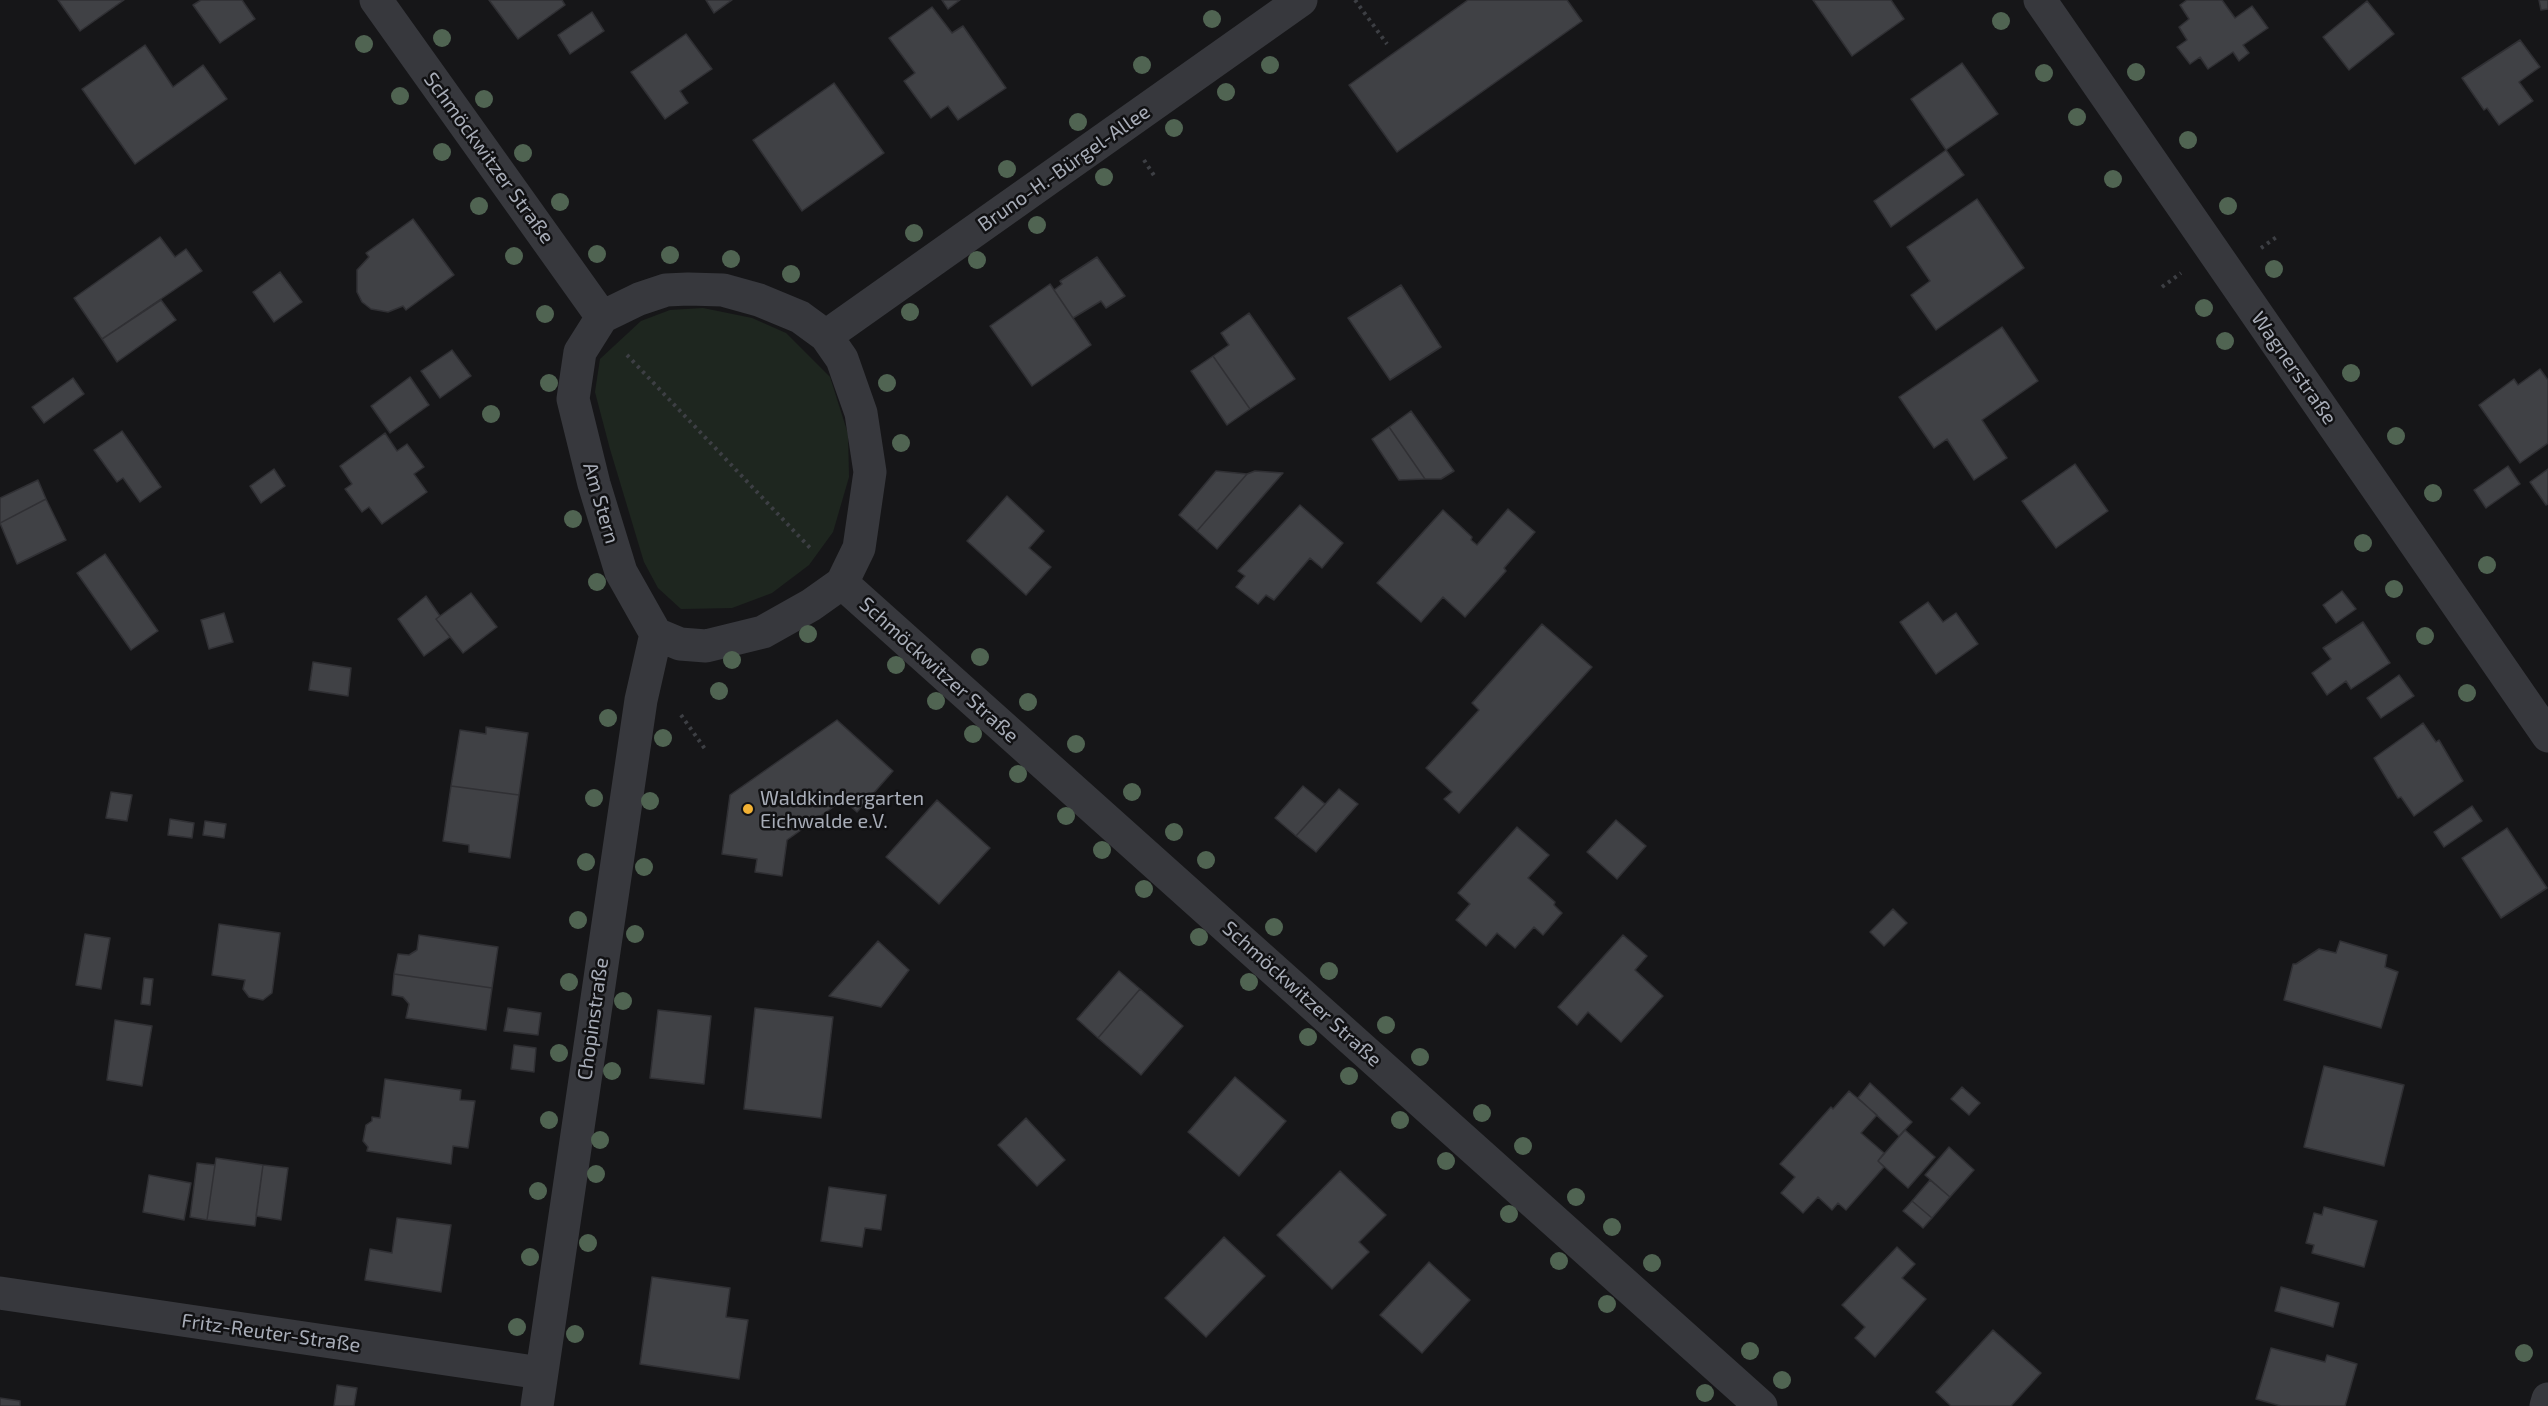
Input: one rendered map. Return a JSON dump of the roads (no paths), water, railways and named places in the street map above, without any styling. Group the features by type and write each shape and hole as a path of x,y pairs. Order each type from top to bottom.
{"street":[{"name":"Schmöckwitzer Straße","path":"376,0 602,317"},
{"name":"Bruno-H.-Bürgel-Allee","path":"826,336 1301,0"},
{"name":"Wagnerstraße","path":"2040,0 2548,736"},
{"path":"602,317 639,299 666,290 723,290 759,300 800,317 826,336 842,359 861,413 870,472 859,548 842,583 811,605 763,632 706,646 680,644 656,634"},
{"name":"Am Stern","path":"602,317 580,352 573,399 594,484 621,572 656,634"},
{"name":"Schmöckwitzer Straße","path":"842,583 1761,1406"},
{"name":"Chopinstraße","path":"537,1406 641,700 656,634"},
{"name":"Fritz-Reuter-Straße","path":"0,1293 541,1373"},
{"path":"2546,1406 2548,1399"}],"place":[{"name":"Waldkindergarten Eichwalde e.V.","path":"748,809"}]}
